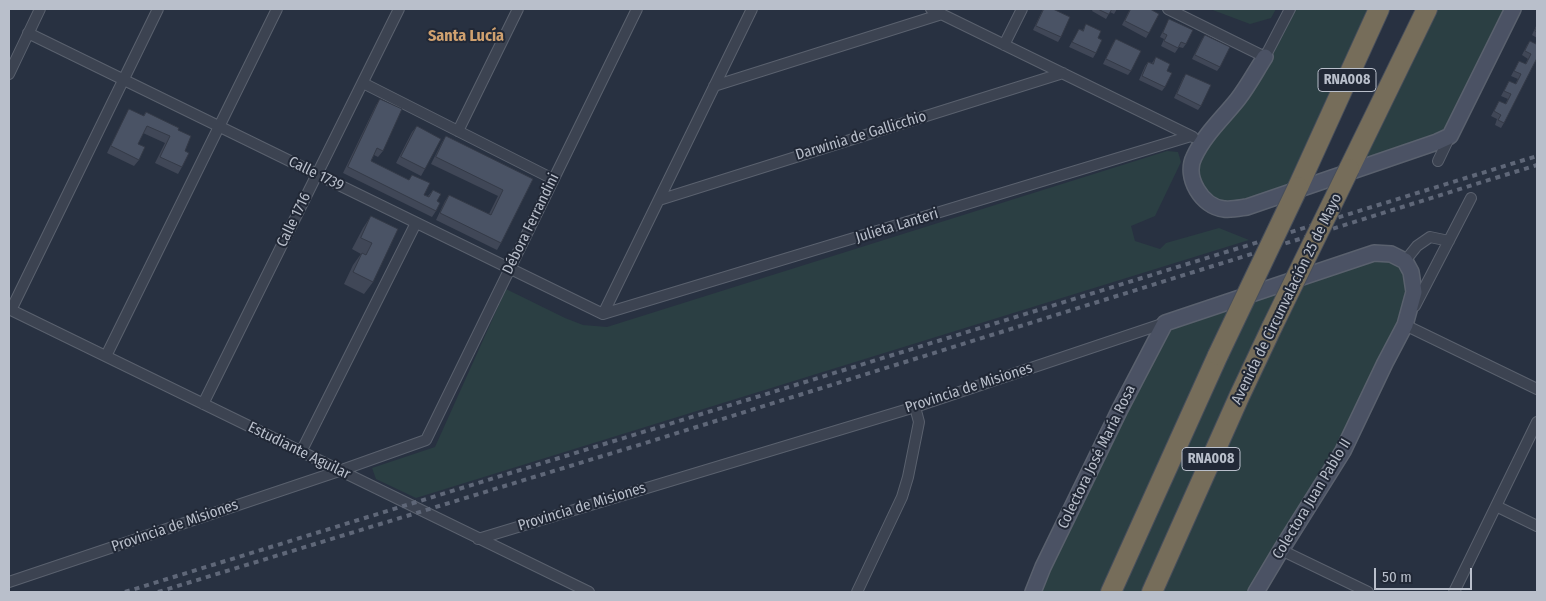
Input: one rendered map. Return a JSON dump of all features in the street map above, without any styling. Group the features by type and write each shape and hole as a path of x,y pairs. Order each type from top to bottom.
{"highway":[{"name":"RNA008","path":"1111,592 1218,355 1315,151 1379,9"},
{"name":"Avenida de Circunvalación 25 de Mayo","path":"1152,592 1235,406 1427,9"}],"main road":[{"path":"1265,57 1239,98 1197,139 1192,159 1191,175 1198,192 1209,203 1223,209 1247,207 1437,142 1454,130 1513,9"},
{"name":"Provincia de Misiones","path":"1165,323 1374,253 1391,254 1405,261"},
{"name":"Colectora Juan Pablo II","path":"1256,592 1343,452 1384,363 1405,325 1414,292 1411,272 1405,261"},
{"name":"Colectora José María Rosa","path":"1033,592 1043,567 1107,436 1165,323"}],"street":[{"path":"9,74 40,9"},
{"path":"10,309 158,9"},
{"path":"106,356 277,9"},
{"name":"Calle 1716","path":"203,404 399,9"},
{"path":"458,131 518,9"},
{"name":"Débora Ferrandini","path":"426,440 637,9"},
{"path":"603,314 752,9"},
{"path":"931,9 1197,139"},
{"path":"1004,45 1022,9"},
{"path":"1168,9 1265,57 1290,9"},
{"path":"714,86 942,14"},
{"name":"Calle 1739","path":"28,33 603,314"},
{"name":"Darwinia de Gallicchio","path":"659,200 1063,74"},
{"path":"363,83 553,179"},
{"path":"1438,160 1454,130"},
{"name":"Julieta Lanteri","path":"603,314 1197,139"},
{"name":"Colectora Juan Pablo II","path":"1405,325 1471,198"},
{"path":"301,452 416,223"},
{"path":"1405,261 1417,246 1430,237 1449,241"},
{"name":"Estudiante Aguilar","path":"10,309 589,592"},
{"name":"Provincia de Misiones","path":"478,538 915,407 1165,323"},
{"path":"1405,325 1537,389"},
{"path":"857,592 902,496 908,477 918,422 915,407"},
{"path":"1454,592 1537,422"},
{"name":"Provincia de Misiones","path":"9,582 426,440"},
{"path":"1496,506 1537,526"},
{"path":"1281,550 1368,592"}],"green space":[{"path":"1210,9 1276,9 1271,18 1250,24"},
{"path":"1290,9 1379,9 1298,187 1247,207 1209,203 1193,159 1239,98"},
{"path":"1427,9 1513,9 1450,136 1349,169"},
{"path":"1167,151 1178,152 1181,162 1155,216 1131,226 1135,241 1160,249 1166,243 1219,228 1249,240 416,498 376,479 372,468 435,447 506,289 583,325 607,327"},
{"path":"1374,253 1411,272 1405,325 1256,592 1033,592 1165,323"}],"building":[{"path":"1044,9 1053,9 1070,17 1061,37 1036,26"},
{"path":"1098,9 1112,9 1109,14"},
{"path":"1131,9 1150,9 1159,14 1149,33 1125,21"},
{"path":"1169,19 1193,30 1186,44 1181,42 1178,48 1164,41 1167,35 1163,33"},
{"path":"1086,24 1101,31 1098,38 1102,40 1096,53 1072,42 1079,29 1083,31"},
{"path":"1205,35 1230,47 1220,67 1195,55"},
{"path":"1116,39 1141,51 1131,71 1106,59"},
{"path":"1530,41 1536,44 1537,42 1537,58 1504,123 1498,120 1501,115 1494,111 1499,101 1506,104 1511,94 1504,91 1509,81 1516,84 1521,74 1514,71 1519,61 1526,64 1531,54 1525,51"},
{"path":"1156,57 1170,64 1167,71 1172,73 1165,87 1142,76 1148,62 1153,64"},
{"path":"1186,74 1211,85 1201,106 1177,94"},
{"path":"380,99 402,109 383,151 377,148 371,161 409,180 412,175 430,183 424,195 429,197 433,190 441,194 437,201 440,203 436,211 348,167"},
{"path":"129,109 144,116 146,112 191,136 185,151 189,153 182,167 160,157 170,136 147,126 138,144 145,147 139,160 111,146"},
{"path":"417,126 441,139 425,169 401,157"},
{"path":"446,136 533,179 501,243 440,213 449,195 491,215 503,190 436,157"},
{"path":"371,216 398,229 373,282 353,272 362,253 366,255 372,243 361,238"}],"railway":[{"path":"125,592 1537,156"},
{"path":"158,592 642,444 1537,165"}],"district":[{"name":"Santa Lucía","path":"466,37"}]}
